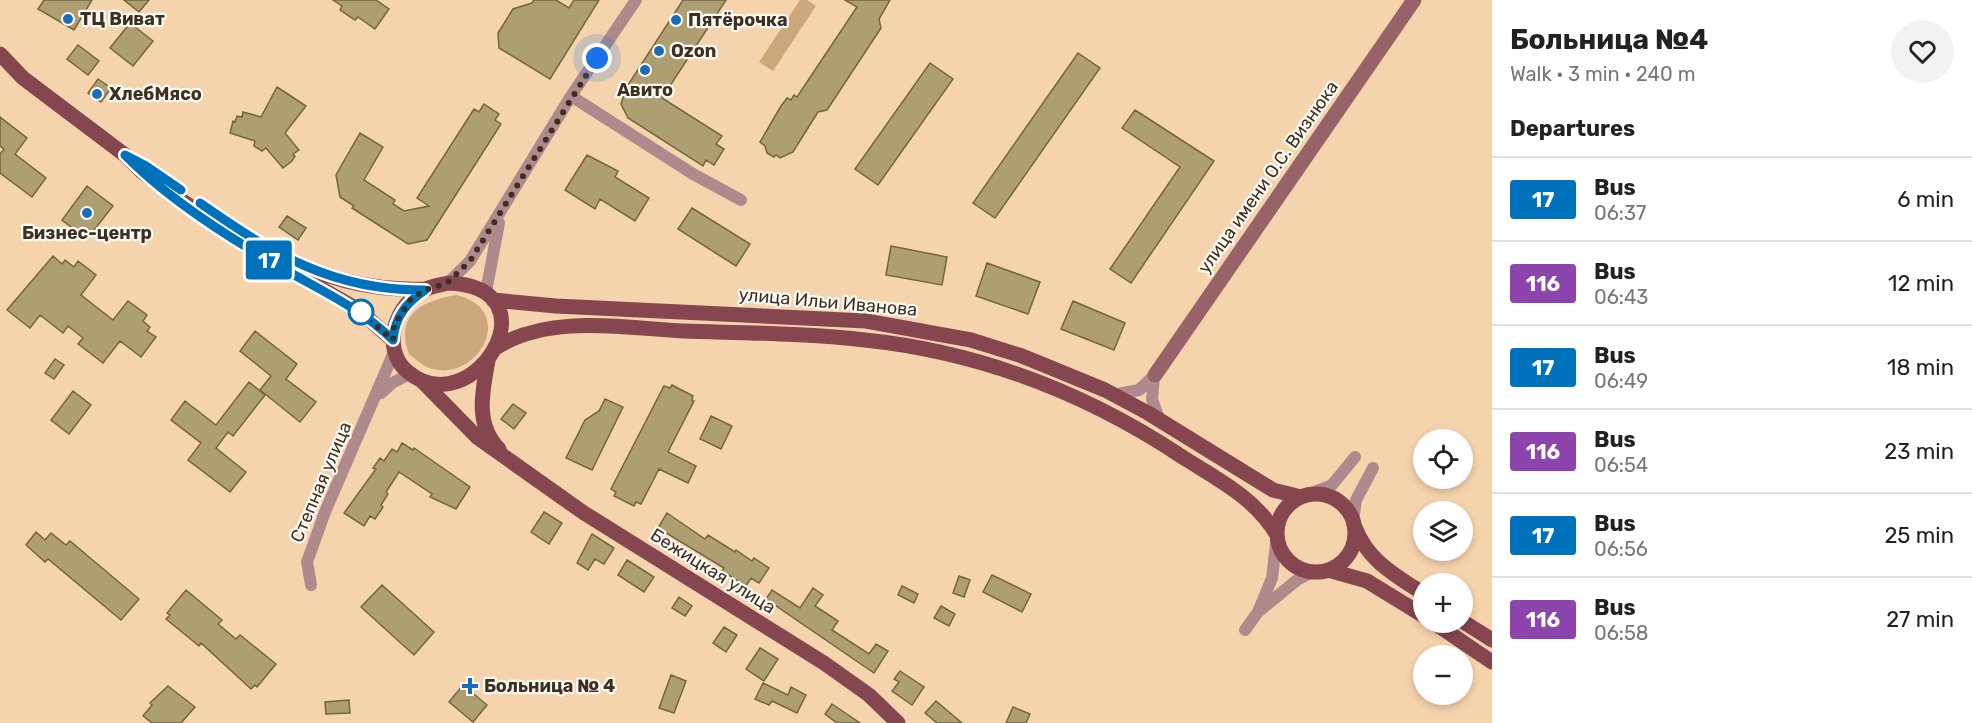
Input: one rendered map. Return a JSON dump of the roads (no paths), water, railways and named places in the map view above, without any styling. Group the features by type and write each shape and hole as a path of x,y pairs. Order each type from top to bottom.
{"main road":[{"path":"0,54 23,78 125,155 142,172 213,224 278,266 357,309 393,346 402,367 417,378 478,438 506,455"},
{"path":"125,155 146,166 284,258 363,286 392,290 425,290 447,283 467,284 490,296 501,331 497,347 488,361 476,372 452,382 417,378"},
{"path":"393,346 394,325 402,310 425,290"},
{"name":"улица Ильи Иванова","path":"490,296 556,306 820,318 920,329 971,340 1022,356 1113,394 1159,419 1264,485 1301,497"},
{"name":"улица Ильи Иванова","path":"497,347 528,333 556,327 614,328 864,339 968,358 1059,389 1139,428 1256,506 1277,535"},
{"path":"488,361 482,406 483,423 493,442 506,455"},
{"name":"Бежицкая улица","path":"506,455 584,513 824,663 869,695 898,723"},
{"path":"1413,586 1375,560 1364,547 1348,510 1332,498 1314,494 1301,497 1282,512 1277,535 1279,546 1292,564 1367,581 1413,609"},
{"path":"1320,571 1338,565 1353,546 1353,522"},
{"path":"1473,628 1492,640"},
{"path":"1449,633 1492,662"}],"street":[{"path":"447,283 470,261 571,96 636,0"},
{"name":"улица имени О.С. Визнюка","path":"1155,375 1414,0"},
{"path":"571,96 693,174 741,200"},
{"path":"490,296 503,207"},
{"name":"Степная улица","path":"311,585 307,562 325,512 378,396 393,346"},
{"path":"1113,394 1139,390 1155,375"},
{"path":"1155,375 1152,399 1159,419"},
{"path":"378,396 392,383 417,378"},
{"path":"1301,497 1332,485 1355,457"},
{"path":"1353,522 1356,500 1373,468"},
{"path":"1245,630 1258,612 1272,578 1277,535"},
{"path":"1258,612 1297,580 1320,571"}],"place":[{"name":"ТЦ Виват","path":"68,19"},
{"name":"Пятёрочка","path":"676,20"},
{"name":"Ozon","path":"659,51"},
{"name":"Авито","path":"645,70"},
{"name":"ХлебМясо","path":"97,94"},
{"name":"Бизнес-центр","path":"87,213"},
{"name":"Больница № 4","path":"470,686"}]}
